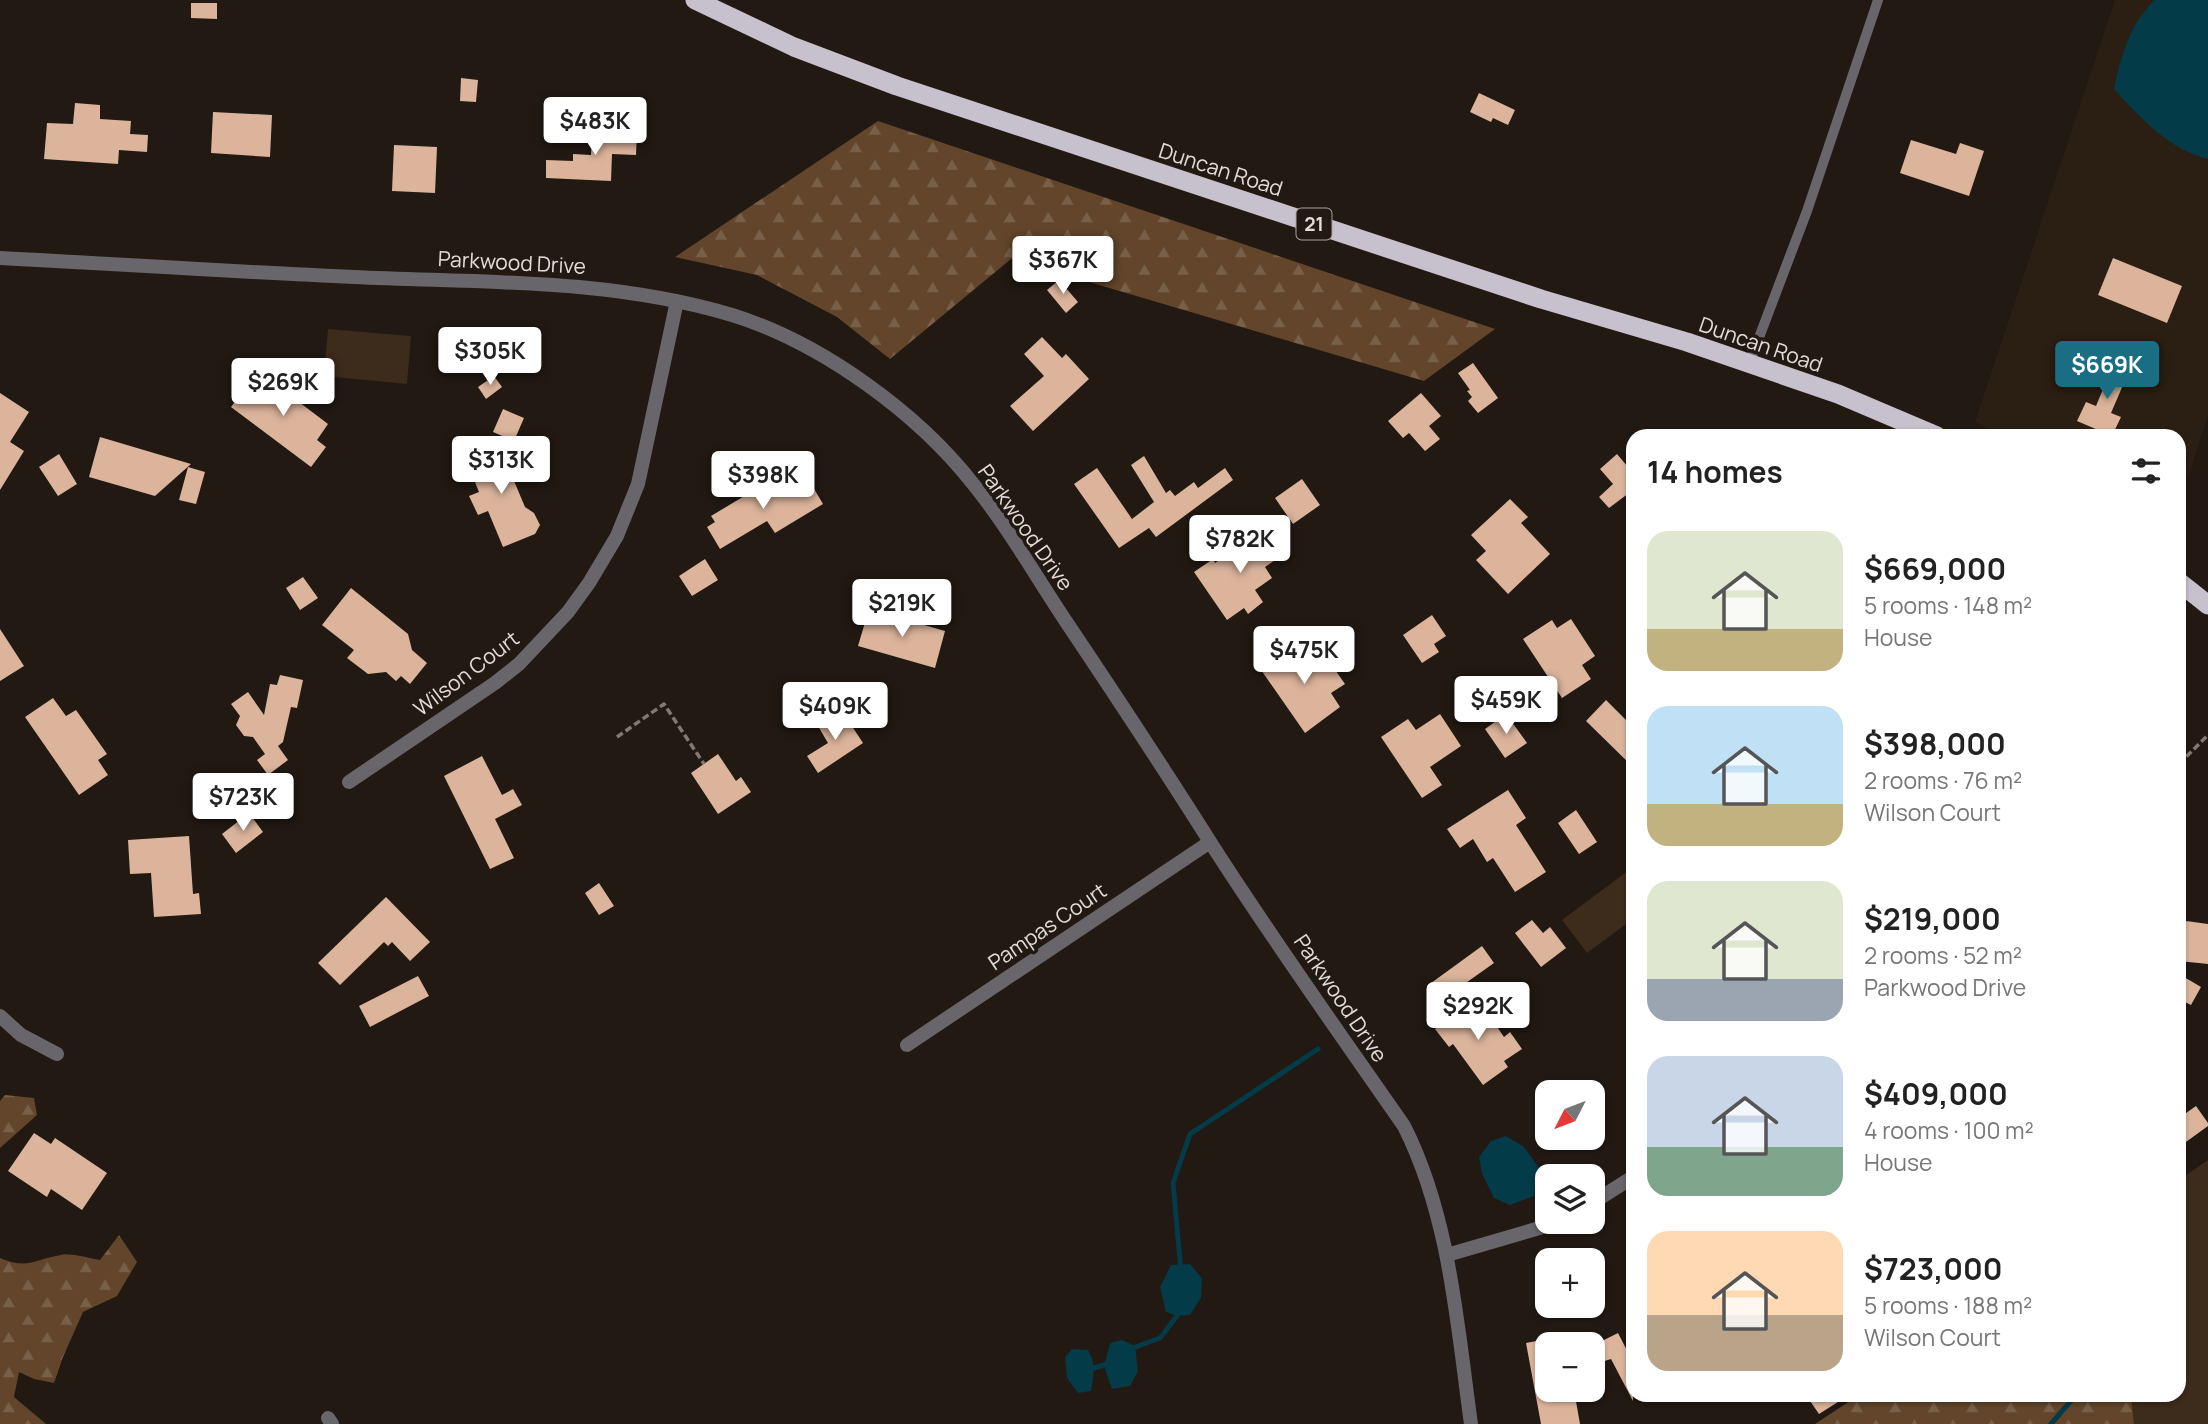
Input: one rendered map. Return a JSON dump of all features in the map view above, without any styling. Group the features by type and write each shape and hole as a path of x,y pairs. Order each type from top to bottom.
{"highway":[{"name":"Duncan Road","path":"695,0 756,31 897,86 1541,299 1687,342 1838,394 1920,429"},
{"path":"2186,588 2208,605"}],"street":[{"name":"Parkwood Drive","path":"0,258 604,288 677,301 736,316 797,342 876,391 927,435 973,484 996,516 1210,842 1404,1126 1420,1157 1447,1255 1471,1424"},
{"name":"Wilson Court","path":"349,782 511,670 561,621 589,583 617,536 638,484 677,301"},
{"name":"Pampas Court","path":"907,1045 1210,842"},
{"path":"0,1016 21,1035 57,1054"},
{"path":"1605,1195 1626,1181"},
{"path":"1447,1255 1535,1229"}],"lane":[{"path":"1749,364 1807,211 1878,0"}],"path":[{"path":"617,737 664,704 704,764"},
{"path":"2186,757 2208,736"}],"shaded area":[{"path":"2115,0 2208,0 2208,416 2186,483 2186,429 1989,429 1975,422"},
{"path":"328,329 411,336 407,384 324,376"},
{"path":"1626,874 1626,924 1587,953 1562,920"},
{"path":"2208,1160 2208,1424 2134,1424 2132,1402 2186,1402 2186,1175"}],"green space":[{"path":"878,121 1495,329 1424,381 1011,259 890,359 837,317 757,275 675,257"},
{"path":"5,1095 34,1098 37,1115 0,1148 0,1101"},
{"path":"119,1235 137,1262 117,1296 83,1312 54,1383 34,1379 19,1372 14,1397 46,1424 0,1424 0,1258 18,1263 65,1255 100,1260"},
{"path":"1848,1402 2132,1402 2134,1424 1815,1424"}],"water":[{"path":"2155,0 2208,0 2208,159 2194,155 2168,140 2114,89 2132,30"},
{"path":"1506,1136 1524,1147 1536,1164 1534,1196 1510,1205 1494,1198 1482,1174 1479,1157 1491,1141"},
{"path":"1190,1264 1202,1278 1201,1298 1190,1315 1177,1316 1166,1312 1160,1287 1171,1265"},
{"path":"1122,1340 1135,1346 1138,1371 1130,1386 1112,1389 1104,1366 1110,1343"},
{"path":"1072,1349 1088,1350 1091,1355 1094,1370 1091,1391 1078,1393 1067,1378 1065,1357"}],"building":[{"path":"191,3 217,3 217,19 191,18"},
{"path":"461,78 478,80 476,102 460,101"},
{"path":"1479,93 1515,110 1508,125 1493,118 1491,122 1470,112"},
{"path":"75,103 100,105 100,119 131,121 130,134 148,135 147,152 119,150 118,164 44,159 47,123 73,124"},
{"path":"213,112 272,115 270,157 211,153"},
{"path":"592,129 637,131 636,155 612,154 611,181 546,178 546,160 573,161 573,154 591,155"},
{"path":"1911,140 1956,154 1960,143 1984,151 1969,196 1900,173"},
{"path":"394,145 437,147 435,193 392,191"},
{"path":"2113,258 2182,286 2167,323 2098,295"},
{"path":"1059,280 1078,302 1066,313 1047,290"},
{"path":"1042,337 1062,358 1066,354 1089,379 1033,431 1010,406 1044,376 1024,354"},
{"path":"2116,358 2132,364 2111,413 2121,417 2115,429 2096,429 2077,421 2086,402 2096,406"},
{"path":"1473,363 1498,398 1478,413 1468,401 1472,397 1467,391 1470,390 1458,373"},
{"path":"256,374 283,394 292,383 305,393 299,402 328,424 317,440 326,447 311,467 231,407"},
{"path":"494,376 502,387 486,399 478,387"},
{"path":"0,393 29,412 10,442 24,451 0,490"},
{"path":"1421,393 1441,416 1429,426 1440,439 1425,451 1409,433 1403,438 1388,421"},
{"path":"503,409 524,418 514,441 493,432"},
{"path":"100,437 191,464 155,496 89,477"},
{"path":"507,444 513,459 509,469 525,507 534,513 540,525 535,534 503,547 488,511 478,515 469,496 479,492 466,460"},
{"path":"59,454 77,484 58,496 39,467"},
{"path":"1617,454 1626,465 1626,495 1609,508 1599,497 1613,484 1600,469"},
{"path":"1144,456 1166,493 1170,490 1175,496 1194,482 1198,488 1225,468 1233,480 1156,537 1149,528 1119,548 1074,484 1097,468 1132,519 1154,502 1131,465"},
{"path":"188,467 205,472 196,504 179,500"},
{"path":"780,479 789,494 810,482 823,504 775,533 767,521 720,549 707,527 715,522 711,516 761,486 763,489"},
{"path":"1302,479 1320,505 1293,524 1275,498"},
{"path":"1510,499 1528,517 1521,523 1550,554 1508,594 1476,560 1486,551 1471,535"},
{"path":"1263,529 1281,556 1265,567 1272,578 1255,590 1263,602 1248,614 1244,608 1227,620 1194,572 1213,559 1215,563"},
{"path":"705,559 718,580 692,596 679,576"},
{"path":"303,577 318,598 300,610 286,588"},
{"path":"351,588 408,634 412,650 427,663 410,684 401,676 396,681 386,672 368,674 347,658 354,650 322,625"},
{"path":"869,609 945,631 935,668 858,646"},
{"path":"1432,615 1446,636 1434,644 1439,652 1422,663 1403,635"},
{"path":"1571,619 1595,656 1582,665 1591,679 1562,698 1523,639 1552,620 1557,628"},
{"path":"0,629 24,666 0,681"},
{"path":"1284,649 1293,662 1311,649 1322,665 1329,661 1345,684 1331,693 1340,707 1305,733 1259,667"},
{"path":"280,675 303,680 297,708 291,707 283,742 278,746 288,760 268,775 257,760 265,754 253,737 244,736 236,725 240,716 231,704 248,692 264,715 270,684 277,685"},
{"path":"53,698 66,716 76,710 107,754 98,760 108,775 79,795 25,717"},
{"path":"1606,700 1626,720 1626,760 1586,721"},
{"path":"842,711 863,743 818,773 807,756 828,743 818,726"},
{"path":"1440,714 1461,746 1430,767 1442,785 1422,798 1381,737 1408,719 1416,730"},
{"path":"1506,714 1527,743 1505,758 1485,729"},
{"path":"718,754 736,781 741,777 751,792 718,814 691,773"},
{"path":"482,756 502,795 513,789 522,805 495,819 514,858 490,869 444,776"},
{"path":"1508,790 1526,818 1516,825 1546,872 1515,892 1493,858 1487,862 1473,839 1460,848 1447,829"},
{"path":"1576,810 1597,842 1579,854 1558,823"},
{"path":"249,813 263,832 236,853 222,834"},
{"path":"189,836 193,894 199,893 201,914 154,917 151,873 130,874 128,840"},
{"path":"599,883 614,906 599,915 585,893"},
{"path":"386,897 430,942 410,961 392,942 388,946 384,942 340,985 318,963"},
{"path":"1532,920 1543,933 1550,927 1566,948 1541,967 1515,933"},
{"path":"2186,921 2208,924 2208,964 2186,962"},
{"path":"1482,946 1494,963 1439,1002 1427,986"},
{"path":"418,976 429,996 370,1027 359,1006"},
{"path":"2186,978 2201,987 2191,1005 2186,1002"},
{"path":"1433,1010 1489,1015 1504,1037 1510,1032 1522,1049 1504,1061 1508,1067 1483,1085 1453,1044 1449,1047 1435,1029 1443,1023"},
{"path":"2196,1106 2208,1126 2186,1142 2186,1113"},
{"path":"34,1133 51,1144 55,1138 107,1173 82,1210 51,1189 47,1197 8,1171"},
{"path":"1618,1333 1626,1348 1626,1388 1611,1359 1605,1361 1605,1340"},
{"path":"1535,1341 1535,1392 1526,1343"},
{"path":"1537,1402 1576,1402 1580,1424 1541,1424"},
{"path":"1811,1402 1838,1402 1819,1414"}],"waterway":[{"path":"1181,1271 1173,1183 1190,1134 1318,1049"},
{"path":"1130,1349 1160,1338 1177,1316 1178,1309"},
{"path":"1094,1368 1107,1364"},
{"path":"2051,1424 2070,1402"}]}
